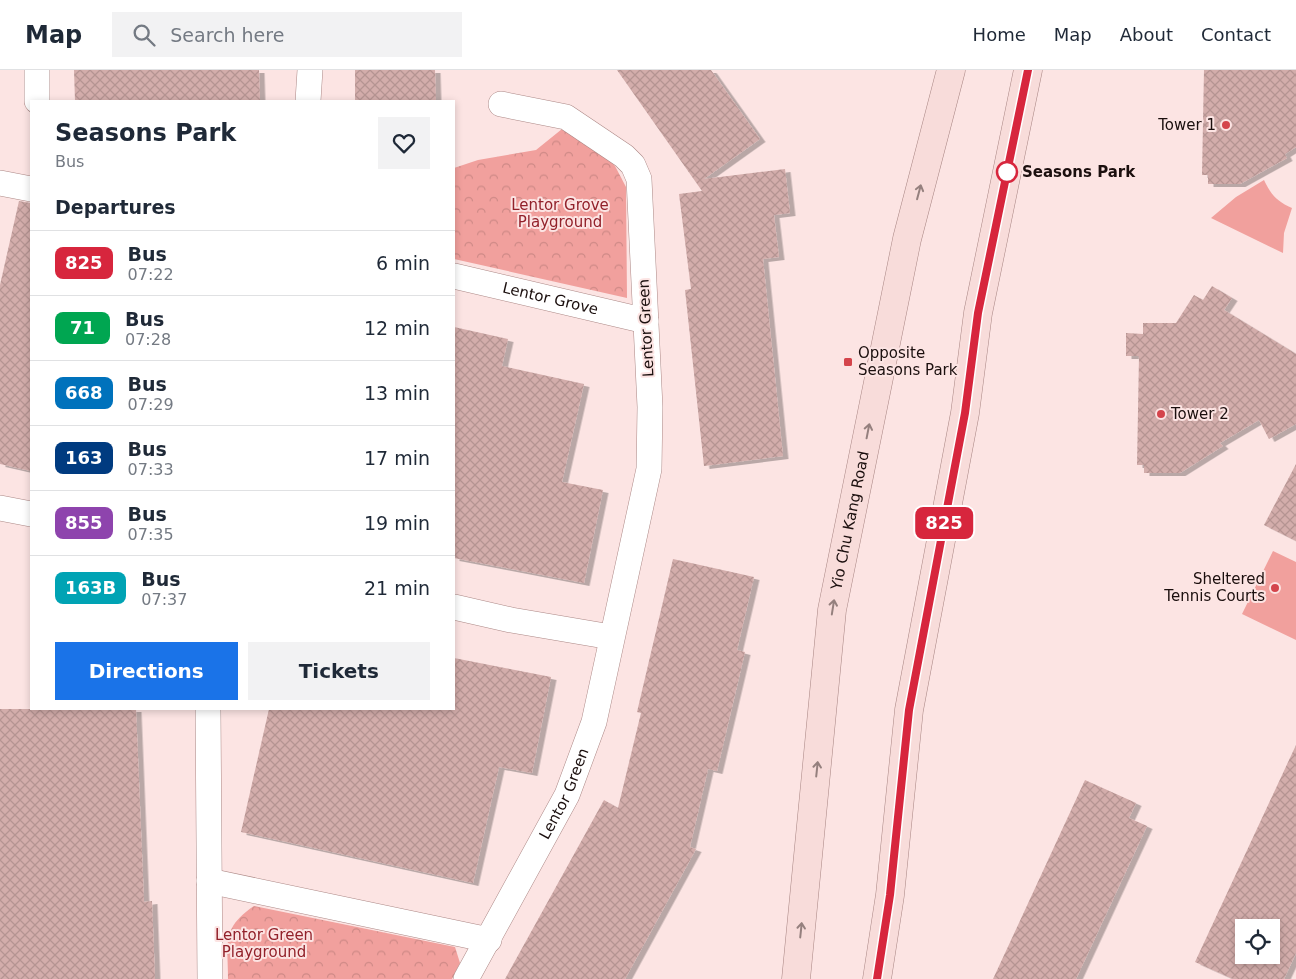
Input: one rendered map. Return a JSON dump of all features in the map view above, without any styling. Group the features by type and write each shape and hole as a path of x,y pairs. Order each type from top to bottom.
{"main road":[{"name":"Yio Chu Kang Road","path":"796,979 832,610 907,239 951,70"},
{"path":"877,979 890,895 909,710 965,413 978,313 1028,70"}],"street":[{"path":"37,70 37,100"},
{"path":"308,100 310,70"},
{"name":"Lentor Green","path":"466,979 567,795 594,722 649,469 650,407 639,178 633,165 624,156 566,117 501,104"},
{"path":"0,183 30,189"},
{"name":"Lentor Grove","path":"455,276 646,321"},
{"path":"0,508 30,514"},
{"path":"455,606 511,620 611,637"},
{"path":"208,710 210,979"},
{"path":"209,882 489,940"}],"green space":[{"name":"Lentor Grove Playground","path":"562,129 594,143 615,166 626,187 627,298 455,259 455,168 478,160 536,150"},
{"path":"1264,180 1275,197 1292,208 1284,233 1283,253 1211,218 1236,197"},
{"name":"Sheltered Tennis Courts","path":"1273,551 1296,562 1296,640 1242,614"},
{"name":"Lentor Green Playground","path":"254,906 455,947 460,963 452,979 228,979 228,946 231,930 243,914"}],"building":[{"path":"74,70 259,70 260,100 75,100"},
{"path":"355,70 435,70 436,100 355,100"},
{"path":"617,70 711,70 760,139 704,179 785,169 790,213 774,215 779,257 763,259 783,456 704,466 685,290 691,289 679,194 702,191"},
{"path":"1204,70 1296,70 1296,147 1285,154 1287,158 1240,184 1208,184 1208,175 1202,175"},
{"path":"19,201 30,203 30,471 0,464 0,285"},
{"path":"1212,286 1232,298 1224,310 1296,354 1296,424 1269,439 1259,420 1220,443 1223,446 1180,473 1144,473 1144,465 1137,465 1139,356 1126,356 1126,333 1143,334 1143,323 1176,323 1194,295 1203,300"},
{"path":"455,327 508,339 502,366 584,384 562,482 603,490 584,583 455,558"},
{"path":"1296,464 1296,541 1264,525"},
{"path":"673,559 754,577 737,650 745,652 717,771 708,769 690,847 696,849 625,979 505,979 604,800 618,808 641,713 637,712"},
{"path":"455,658 551,677 532,773 499,767 473,883 241,832 269,710 455,710"},
{"path":"0,709 136,710 144,902 152,901 155,979 0,979"},
{"path":"1296,745 1296,953 1284,979 1233,979 1195,962"},
{"path":"1085,780 1136,803 1129,818 1147,826 1076,979 993,979"}],"bus line":[{"name":"825","path":"877,979 890,895 909,710 965,413 978,313 1028,70"}],"place":[{"name":"Tower 1","path":"1226,125"},
{"name":"Seasons Park","path":"1007,172"},
{"name":"Opposite Seasons Park","path":"848,362"},
{"name":"Tower 2","path":"1161,414"},
{"name":"Sheltered Tennis Courts","path":"1275,588"}]}
